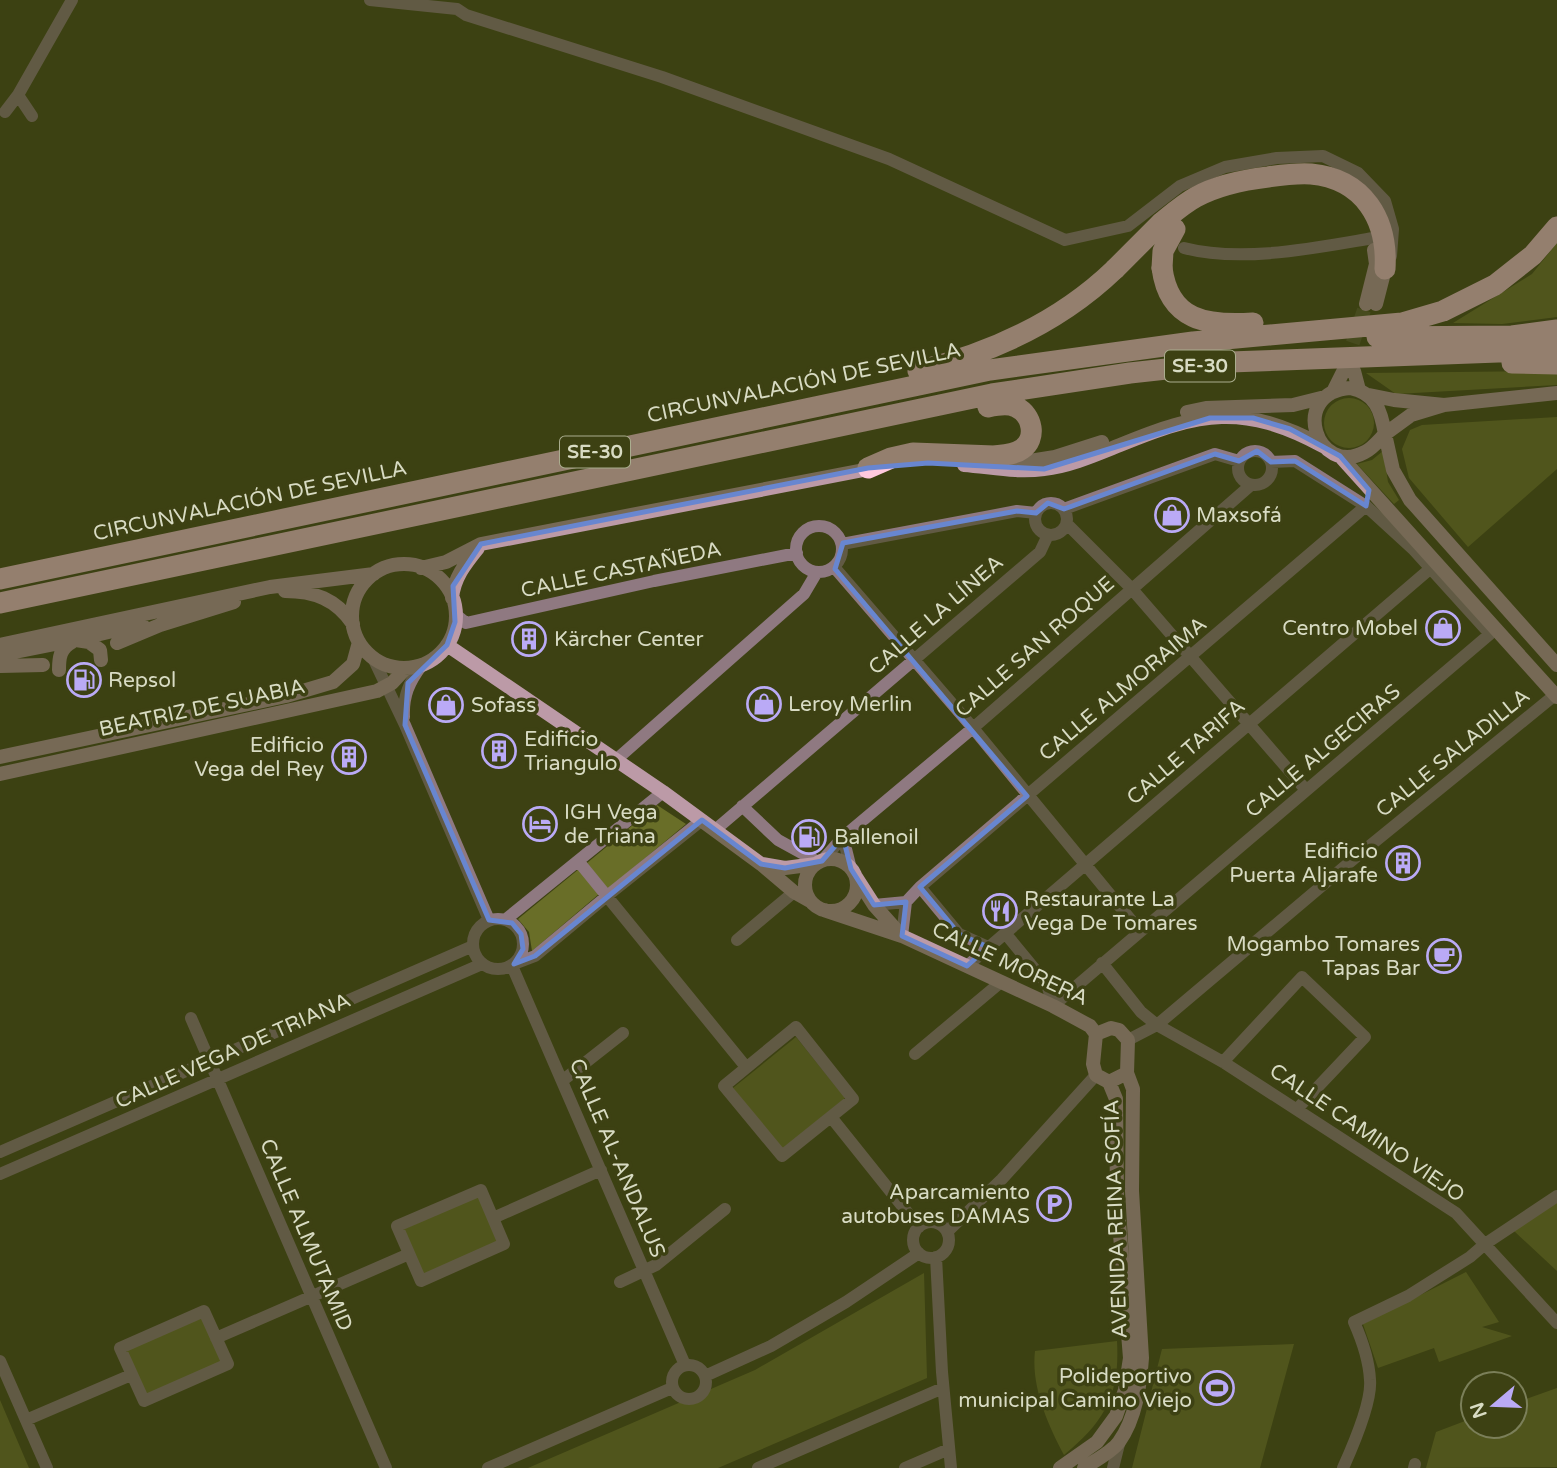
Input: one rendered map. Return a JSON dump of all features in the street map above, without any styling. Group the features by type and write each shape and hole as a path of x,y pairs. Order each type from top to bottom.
{"highway":[{"path":"1320,331 1286,321 1231,325 1211,323 1196,318 1175,305 1168,293 1161,268 1163,251 1196,197 1225,185 1285,175 1310,174 1329,177 1347,184 1360,194 1370,207 1384,238 1385,269"},
{"path":"802,408 841,387 948,363 1000,345 1027,332 1081,299 1115,269 1173,234 1193,213 1222,198 1278,188 1315,186 1341,196 1354,205 1364,217 1373,238"},
{"name":"CIRCUNVALACIÓN DE SEVILLA","path":"0,579 802,408 1029,363 1193,342 1402,323 1464,302 1517,270 1557,227"},
{"path":"1292,333 1324,338 1499,336 1557,330"},
{"name":"SE-30","path":"0,603 992,394 1130,373 1230,362 1525,351 1557,347"},
{"path":"1409,354 1434,360 1557,364"},
{"path":"834,427 895,425 1006,405 1022,411 1032,428 1029,442 1024,448 1007,455 913,453 891,458 868,468"}],"main road":[{"path":"1373,238 1376,264 1371,304 1385,269"},
{"path":"1323,446 1314,426 1315,416 1349,371 1380,411 1393,470 1410,500 1557,664"},
{"path":"990,467 1055,457 1185,412 1206,408 1293,405 1350,388 1394,400 1444,405"},
{"path":"1340,456 1362,454 1385,433 1411,415 1444,405 1557,393"},
{"path":"421,568 446,562 481,544 868,468 928,463 1012,470 1044,469 1069,464 1165,427 1186,421 1228,416 1273,422 1340,456 1553,697"},
{"path":"0,650 75,640 275,591 316,594 343,610 353,624 359,642 373,658 388,666 406,668 422,665 436,657 447,645 455,614 453,586 481,544"},
{"path":"0,650 138,615 270,587 374,574 391,566 411,565 421,568 443,583 452,598"},
{"path":"353,624 356,596 374,574"},
{"path":"117,643 160,625 246,598"},
{"path":"59,670 59,658 64,647 92,632 138,615"},
{"path":"75,640 89,642 100,650 101,660"},
{"name":"BEATRIZ DE SUABIA","path":"0,757 286,696 333,682 353,664 359,642"},
{"path":"447,645 617,759 761,864 793,892 824,911 838,911 850,904 854,898 857,884 852,870 841,861 785,868 761,864"},
{"path":"0,666 43,664"},
{"name":"BEATRIZ DE SUABIA","path":"0,774 377,691 406,668"},
{"path":"810,901 805,881 811,869 819,862"},
{"name":"CALLE MORERA","path":"852,870 874,905 902,936"},
{"name":"CALLE MORERA","path":"824,911 902,936 1053,1006 1090,1026 1096,1034"},
{"path":"1111,1028 1119,1030 1128,1040 1127,1073 1102,1079 1093,1064 1096,1034 1111,1028"},
{"name":"AVENIDA REINA SOFÍA","path":"1119,1444 1132,1416 1143,1358 1132,1191 1133,1089 1127,1073"},
{"name":"AVENIDA REINA SOFÍA","path":"1060,1468 1082,1465 1116,1416 1125,1390 1130,1358 1117,1197 1116,1099 1102,1079"},
{"path":"1116,1416 1117,1424 1113,1433 1119,1444"},
{"path":"1082,1465 1107,1442 1119,1444"}],"street":[{"path":"5,112 72,0"},
{"path":"370,0 457,9 466,15 662,77 889,159 1065,240 1128,226 1180,186 1225,167 1277,158 1323,156 1358,173 1385,201 1391,216 1394,240 1385,269"},
{"path":"18,94 32,116"},
{"path":"1173,234 1200,252 1244,254 1373,238"},
{"path":"1257,451 1267,456 1271,462 1272,471 1267,481 1262,484 1251,485 1238,473 1239,461 1247,453 1257,451"},
{"path":"1064,509 1216,454 1239,461"},
{"path":"1271,462 1296,461 1366,506 1431,568"},
{"name":"CALLE SAN ROQUE","path":"819,862 843,837 1251,485"},
{"path":"1366,506 1369,489"},
{"path":"1067,524 1058,533 1048,534 1039,529 1036,513 1048,503 1058,504 1064,509 1067,524 1131,588 1306,790"},
{"name":"CALLE ALMORAIMA","path":"906,902 920,887 1366,506"},
{"path":"842,544 1017,511 1036,513"},
{"path":"815,526 829,528 835,532 842,544 841,556 834,567 817,572 804,566 797,553 798,539 815,526"},
{"name":"CALLE LA LÍNEA","path":"715,830 1040,552 1048,534"},
{"name":"CALLE CASTAÑEDA","path":"455,614 466,623 654,581 797,553"},
{"path":"834,567 1140,931"},
{"name":"CALLE ALGECIRAS","path":"1053,1006 1490,634 1431,568"},
{"name":"CALLE TARIFA","path":"967,966 1431,568"},
{"path":"617,759 804,594 817,572"},
{"path":"373,658 405,725 489,920"},
{"path":"405,725 403,705 408,683 422,665"},
{"name":"CALLE SALADILLA","path":"1157,1025 1356,857 1553,697"},
{"path":"505,920 663,792"},
{"path":"742,806 778,840 819,862"},
{"path":"513,965 521,956 523,942 517,928 505,920 489,920 477,931 473,946 482,964 496,970 513,965 535,956 702,820"},
{"path":"843,837 852,870"},
{"path":"579,862 746,1067"},
{"path":"920,887 959,934 988,947"},
{"path":"737,940 793,892"},
{"path":"874,905 906,902 902,936"},
{"path":"1005,933 1047,984 1053,1006"},
{"name":"CALLE VEGA DE TRIANA","path":"0,1152 473,946"},
{"name":"CALLE CAMINO VIEJO","path":"1102,963 1141,1012 1157,1025 1223,1062 1456,1213 1557,1324"},
{"name":"CALLE VEGA DE TRIANA","path":"0,1174 482,964"},
{"name":"CALLE AL-ANDALUS","path":"513,965 685,1365"},
{"path":"1223,1062 1302,977 1365,1037 1297,1109"},
{"path":"915,1054 1001,982"},
{"name":"CALLE ALMUTAMID","path":"191,1017 386,1468"},
{"path":"1128,1040 1157,1025"},
{"path":"796,1027 853,1099 782,1156 724,1086 746,1067 796,1027"},
{"path":"562,1081 623,1033"},
{"path":"947,1231 1102,1079"},
{"path":"831,1117 919,1227"},
{"path":"493,1217 601,1170"},
{"path":"481,1190 493,1217 504,1244 421,1281 397,1226 481,1190"},
{"path":"1343,1468 1357,1435 1371,1382 1364,1346 1354,1322 1408,1296 1471,1257 1485,1244 1557,1196"},
{"path":"620,1282 660,1262 725,1209"},
{"path":"934,1223 947,1231 949,1244 942,1254 930,1258 919,1253 914,1237 919,1227 934,1223"},
{"path":"705,1376 782,1340 846,1302 919,1253"},
{"path":"216,1338 409,1254"},
{"path":"936,1257 943,1388 951,1468"},
{"path":"204,1311 216,1338 228,1364 144,1401 120,1348 204,1311"},
{"path":"0,1361 47,1468"},
{"path":"685,1365 695,1366 705,1376 706,1387 695,1399 679,1396 672,1388 674,1373 685,1365"},
{"path":"26,1420 131,1374"},
{"path":"488,1468 672,1388"},
{"path":"758,1468 943,1388"},
{"path":"1114,1468 1119,1444"},
{"path":"905,1468 949,1449"}],"highlighted area":[{"path":"1210,418 1253,418 1290,429 1340,456 1369,490 1366,506 1295,461 1271,462 1257,451 1239,461 1215,454 1064,509 1048,503 1036,513 1017,511 843,543 835,569 1027,796 920,887 959,934 988,947 967,966 902,936 906,902 874,905 851,869 843,837 822,861 785,868 761,864 702,820 535,956 514,964 523,949 521,934 512,923 489,920 405,725 408,683 447,645 455,622 453,586 481,544 868,468 928,463 1044,469"}],"green space":[{"path":"1557,243 1557,317 1502,324 1453,323 1532,274"},
{"path":"1557,371 1557,385 1396,394 1366,373"},
{"path":"1349,398 1367,405 1374,423 1367,441 1349,448 1331,441 1324,423 1331,405"},
{"path":"1557,417 1557,469 1468,547 1409,478 1402,449 1410,430 1422,425"},
{"path":"1383,451 1388,482 1399,500 1394,504 1357,464 1372,460"},
{"path":"657,805 686,824 608,889 587,863"},
{"path":"579,869 599,894 532,951 529,932 518,919"},
{"path":"796,1037 845,1098 782,1149 733,1088"},
{"path":"480,1195 500,1242 423,1276 402,1230"},
{"path":"1557,1202 1557,1271 1514,1231"},
{"path":"1466,1272 1499,1322 1482,1327 1512,1336 1439,1362 1434,1348 1378,1368 1363,1324"},
{"path":"924,1273 927,1378 718,1468 528,1468 755,1370"},
{"path":"203,1315 224,1361 146,1396 126,1350"},
{"path":"1117,1341 1116,1377 1107,1406 1090,1430 1064,1455 1038,1391 1035,1351"},
{"name":"Polideportivo municipal Camino Viejo","path":"1294,1344 1260,1468 1132,1468 1162,1349"},
{"path":"1557,1388 1557,1467 1426,1468 1436,1432 1459,1423 1459,1440 1529,1440 1529,1398"},
{"path":"0,1400 29,1468 0,1468"}],"tunnel":[{"path":"1346,363 1366,304"}],"place":[{"name":"Maxsofá","path":"1172,515"},
{"name":"Centro Mobel","path":"1443,628"},
{"name":"Kärcher Center","path":"529,639"},
{"name":"Repsol","path":"84,680"},
{"name":"Leroy Merlin","path":"764,704"},
{"name":"Sofass","path":"446,705"},
{"name":"Edificio Triangulo","path":"499,751"},
{"name":"Edificio Vega del Rey","path":"349,757"},
{"name":"IGH Vega de Triana","path":"540,824"},
{"name":"Ballenoil","path":"809,837"},
{"name":"Edificio Puerta Aljarafe","path":"1403,863"},
{"name":"Restaurante La Vega De Tomares","path":"1000,911"},
{"name":"Mogambo Tomares Tapas Bar","path":"1444,956"},
{"name":"Aparcamiento autobuses DAMAS","path":"1054,1204"},
{"name":"Polideportivo municipal Camino Viejo","path":"1217,1388"}]}
